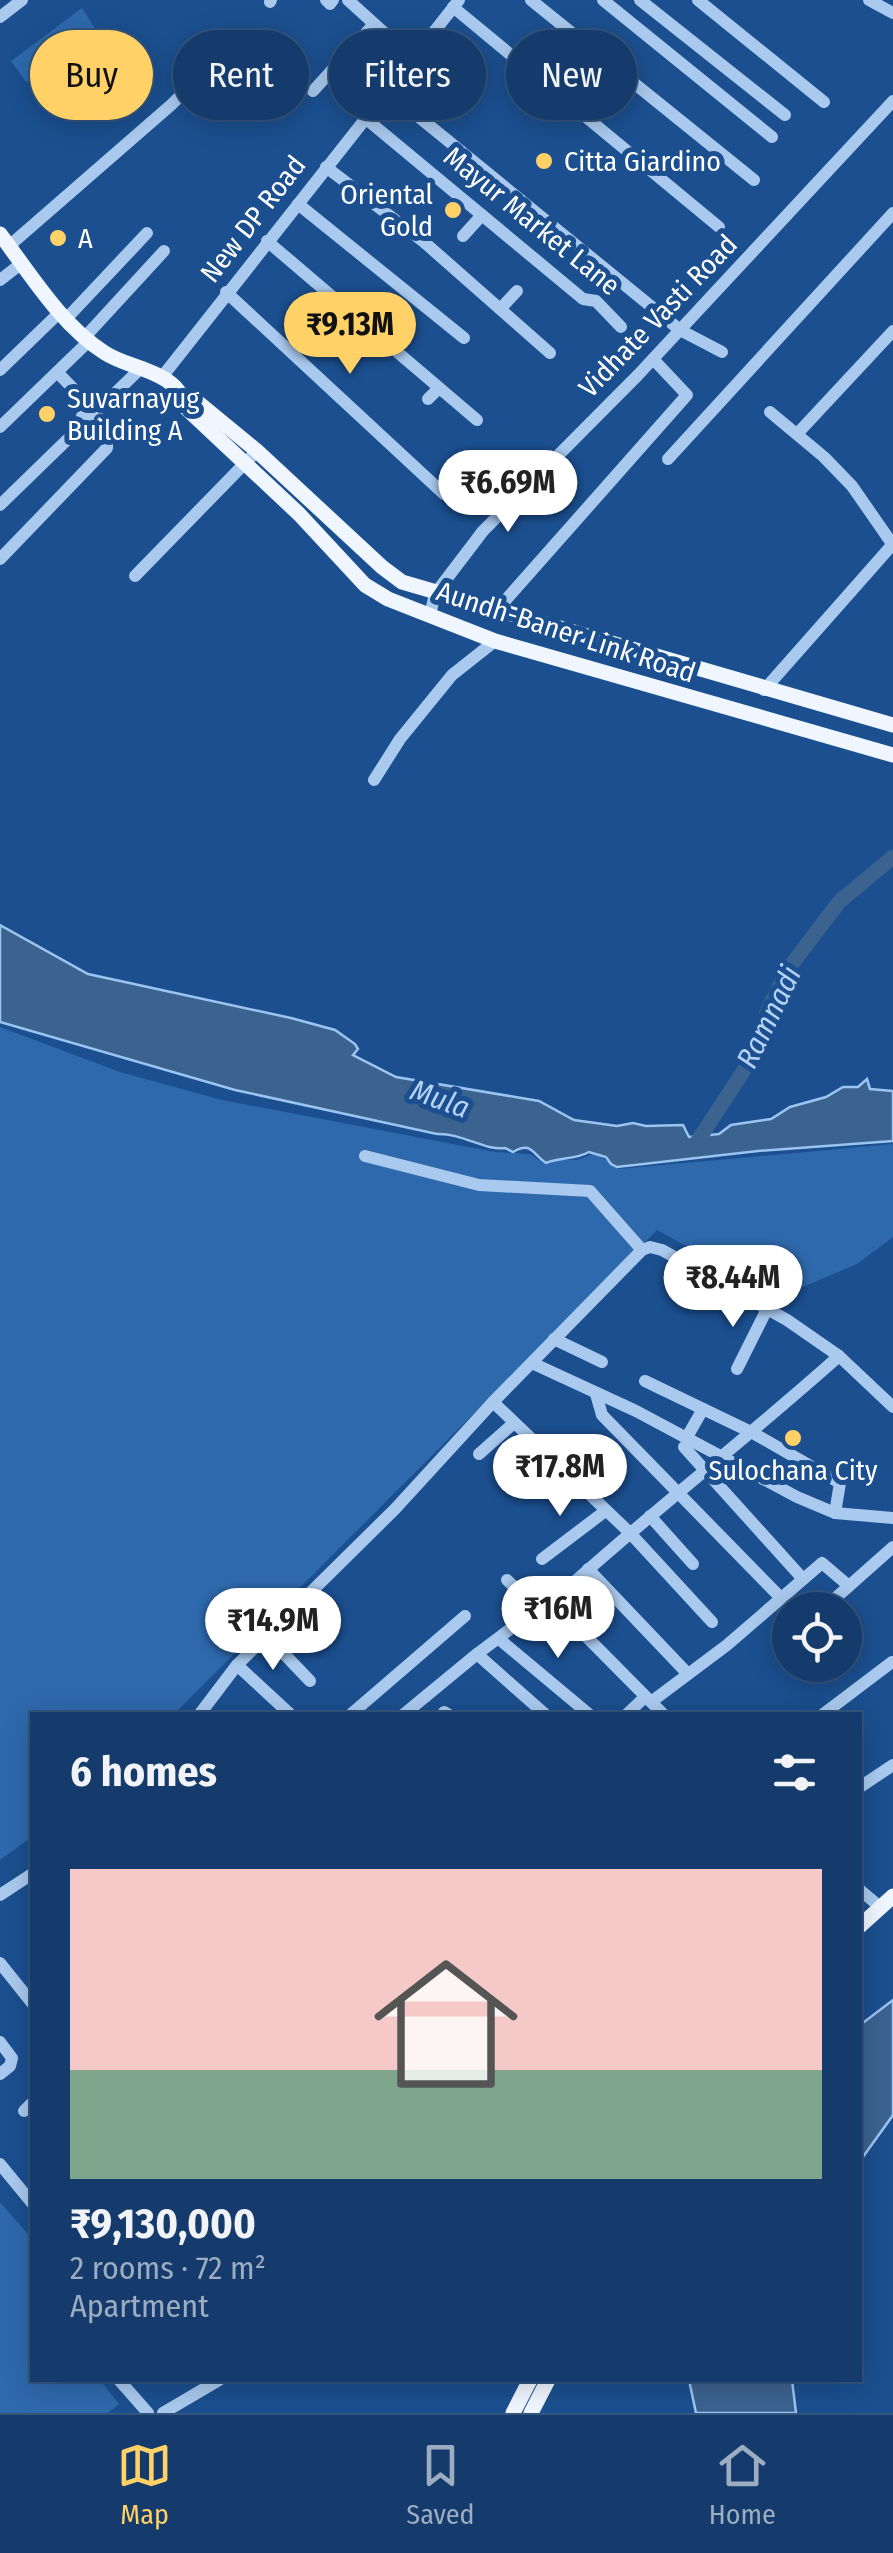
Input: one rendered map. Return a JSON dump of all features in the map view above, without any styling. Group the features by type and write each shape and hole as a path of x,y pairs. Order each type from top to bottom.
{"main road":[{"name":"Aundh-Baner Link Road","path":"4,240 86,339 108,356 162,377 184,398 195,400 402,582 893,725"},
{"name":"Aundh-Baner Link Road","path":"184,398 186,408 300,514 365,585 388,599 495,642 893,756"},
{"path":"762,718 764,690"},
{"path":"862,1924 886,1901"},
{"path":"513,2413 529,2382"},
{"path":"531,2413 547,2382"}],"street":[{"path":"0,17 22,0"},
{"path":"531,0 754,180"},
{"path":"604,0 772,137"},
{"path":"640,0 785,114"},
{"path":"698,0 824,102"},
{"path":"869,0 893,14"},
{"path":"355,2 381,30"},
{"path":"456,3 719,227"},
{"name":"New DP Road","path":"434,30 456,3"},
{"path":"313,91 374,24"},
{"name":"Vidhate Vasti Road","path":"430,616 434,594 489,524 653,359 893,100"},
{"path":"4,240 173,102"},
{"name":"New DP Road","path":"162,377 363,120"},
{"name":"Mayur Market Lane","path":"367,120 583,299 596,302 621,326"},
{"path":"424,120 680,330 722,352"},
{"path":"326,168 424,242 550,353"},
{"path":"298,204 464,338"},
{"path":"668,459 893,213"},
{"path":"463,236 482,215"},
{"path":"0,370 147,234"},
{"path":"267,241 477,420"},
{"path":"0,424 56,372 164,251"},
{"path":"0,280 22,263"},
{"path":"500,309 516,291"},
{"path":"226,292 444,494"},
{"path":"0,362 62,314"},
{"path":"797,434 893,331"},
{"path":"0,424 86,339"},
{"path":"496,611 687,396 653,359"},
{"path":"0,506 142,367"},
{"path":"0,497 91,407 56,372"},
{"path":"428,399 438,388"},
{"path":"764,690 893,544 852,486 770,412"},
{"path":"0,559 107,448 108,436 91,416"},
{"path":"135,576 257,451"},
{"path":"374,780 400,739 452,675 495,642"},
{"path":"365,1156 479,1184 590,1191 642,1250"},
{"path":"201,1712 237,1664 395,1508 642,1250 662,1250 767,1309 839,1356 893,1407"},
{"path":"738,1370 767,1309"},
{"path":"554,1340 602,1362"},
{"path":"408,1712 477,1654 552,1602 703,1468 753,1432 839,1356"},
{"path":"532,1363 834,1513 893,1518"},
{"path":"645,1380 753,1432 840,1483 834,1513"},
{"path":"596,1394 602,1415 775,1592"},
{"path":"493,1402 630,1533 712,1622"},
{"path":"686,1442 703,1409"},
{"path":"480,1454 514,1423"},
{"path":"686,1442 703,1468 803,1578"},
{"path":"542,1559 604,1512"},
{"path":"650,1516 693,1564"},
{"path":"842,1592 893,1547"},
{"path":"789,1592 822,1563 849,1586"},
{"path":"588,1569 688,1674"},
{"path":"507,1580 538,1609"},
{"path":"552,1602 661,1712"},
{"path":"630,1712 688,1674 772,1607"},
{"path":"353,1712 465,1616"},
{"path":"266,1635 310,1680"},
{"path":"499,1639 586,1712"},
{"path":"477,1654 543,1712"},
{"path":"826,1712 892,1662"},
{"path":"237,1664 288,1712"},
{"path":"862,1786 893,1764"},
{"path":"0,1896 30,1875"},
{"path":"862,1891 886,1901"},
{"path":"0,1963 30,2000"},
{"path":"0,2042 12,2058 10,2066 0,2074"},
{"path":"0,2164 30,2201"},
{"path":"163,2413 215,2382"},
{"path":"124,2385 148,2413"}],"shaded area":[{"path":"82,8 96,30 53,30"},
{"path":"30,47 30,79 26,82 11,61"},
{"path":"0,1027 120,1072 222,1100 495,1152 530,1154 546,1165 596,1153 618,1169 893,1144 893,1237 857,1264 779,1297 657,1230 176,1712 30,1712 30,1838 0,1860"},
{"path":"0,2202 30,2237 30,2382 102,2382 119,2404 108,2413 0,2413"}],"water":[{"name":"Mula","path":"0,925 88,974 335,1030 355,1044 358,1049 353,1055 396,1077 539,1101 574,1120 617,1126 683,1125 689,1137 719,1134 731,1125 771,1119 790,1107 826,1097 843,1087 858,1087 867,1079 870,1089 893,1091 893,1141 617,1167 606,1157 589,1152 546,1163 528,1148 513,1152 235,1090 0,1022"},
{"path":"893,2000 893,2115 862,2158 862,2023"},
{"path":"689,2382 792,2382 796,2413 696,2413"}],"waterway":[{"name":"Ramnadi","path":"697,1142 754,1055 767,1012 788,969 840,901 893,857"}],"place":[{"name":"Citta Giardino","path":"544,161"},
{"name":"Oriental Gold","path":"453,210"},
{"name":"A","path":"58,238"},
{"name":"Suvarnayug Building A","path":"47,414"},
{"name":"Sulochana City","path":"793,1438"}]}
